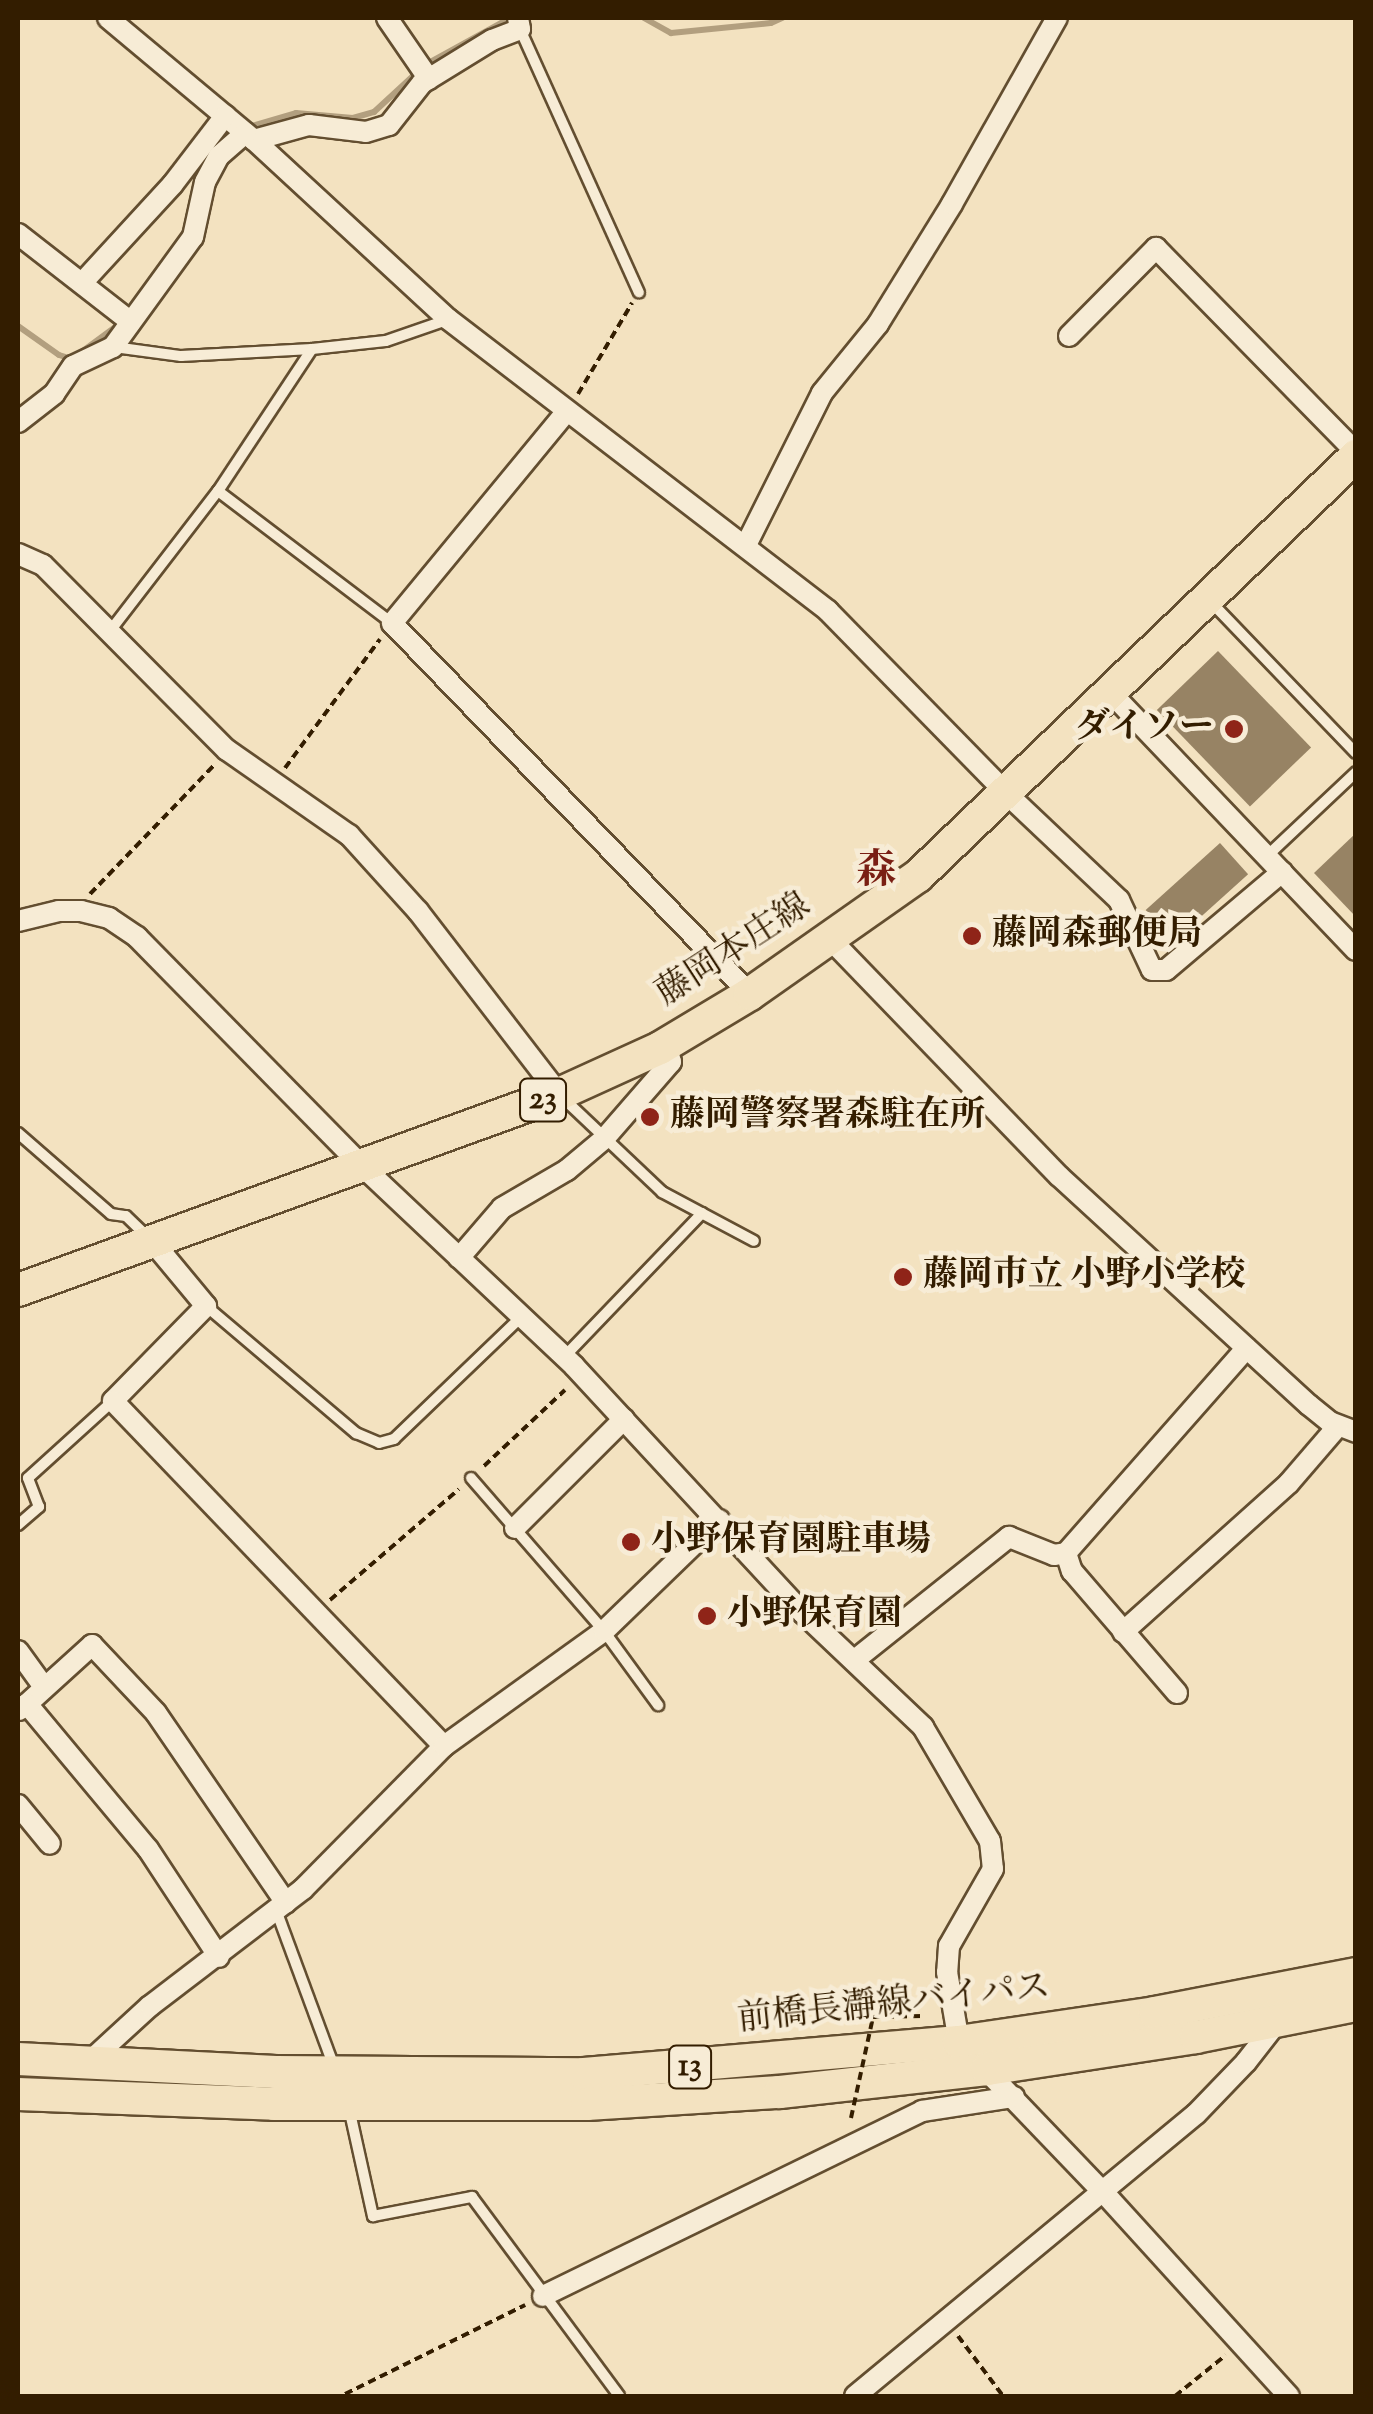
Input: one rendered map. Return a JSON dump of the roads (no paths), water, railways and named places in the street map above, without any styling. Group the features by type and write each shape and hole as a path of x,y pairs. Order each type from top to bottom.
{"main road":[{"name":"藤岡本庄線","path":"18,1290 559,1094 666,1044 750,994 918,876 1356,454"},
{"name":"前橋長瀞線バイパス","path":"18,2059 336,2072 584,2074 959,2042 1155,2013 1356,1974"},
{"name":"前橋長瀞線バイパス","path":"18,2094 348,2104 587,2104 780,2092 987,2069 1356,2004"}],"street":[{"path":"108,18 250,136 448,319 828,610 1007,794 1119,900 1152,970 1166,970 1282,872"},
{"path":"387,18 429,79"},
{"path":"746,545 822,393 887,309 961,189 1057,18"},
{"path":"18,422 54,394 73,366 113,346 193,237 205,182 218,156 250,136 309,124 366,132 388,124 429,79 519,23"},
{"path":"82,284 174,184 224,116"},
{"path":"18,234 131,322"},
{"path":"1069,336 1156,248 1356,454"},
{"path":"568,410 392,623 750,994"},
{"path":"18,554 43,565 227,750 349,835 418,911 559,1094"},
{"path":"1111,692 1356,950"},
{"path":"18,921 58,910 80,911 109,918 137,937 361,1165 582,1375 802,1613 856,1659 923,1727 990,1841 992,1869 949,1946 947,1972 959,2042 1104,2192 1289,2396"},
{"path":"829,938 1058,1176 1247,1348 1347,1429 1123,1632"},
{"path":"459,1258 502,1208 567,1170 604,1138 671,1062 666,1044"},
{"path":"152,1241 206,1306 113,1401 444,1746"},
{"path":"856,1659 1009,1537 1054,1555 1066,1552 1247,1348"},
{"path":"515,1528 624,1419"},
{"path":"91,2060 150,2006 281,1906 444,1746 604,1631 719,1520"},
{"path":"1066,1552 1072,1571 1177,1693"},
{"path":"219,1957 148,1848 22,1707 92,1645 156,1713 281,1906"},
{"path":"18,1651 44,1688"},
{"path":"18,1805 50,1844"},
{"path":"855,2396 1196,2114 1246,2062 1278,2020"},
{"path":"544,2296 922,2111 1014,2097"}],"lane":[{"path":"519,23 640,292"},
{"path":"113,346 181,356 312,349 386,342 448,319"},
{"path":"110,631 218,492 312,349"},
{"path":"218,492 392,623"},
{"path":"1208,598 1356,752"},
{"path":"1267,856 1356,772"},
{"path":"559,1094 662,1192 754,1241"},
{"path":"18,1133 111,1214 126,1216 152,1241"},
{"path":"564,1357 702,1213"},
{"path":"206,1306 356,1433 379,1443 394,1439 521,1317"},
{"path":"18,1524 40,1507 28,1478 113,1401"},
{"path":"471,1478 604,1631 658,1705"},
{"path":"281,1906 336,2072"},
{"path":"348,2104 373,2216 472,2197 619,2396"}],"waterway":[{"path":"245,128 296,113 353,118 374,112 425,65 510,18"},
{"path":"644,18 671,33 771,23 782,18"},
{"path":"18,326 59,355 72,359 122,322"}],"place":[{"name":"ダイソー","path":"1234,729"},
{"name":"藤岡森郵便局","path":"972,936"},
{"name":"藤岡警察署森駐在所","path":"650,1117"},
{"name":"藤岡市立 小野小学校","path":"903,1277"},
{"name":"小野保育園駐車場","path":"631,1542"},
{"name":"小野保育園","path":"707,1616"}],"district":[{"name":"森","path":"876,873"}]}
